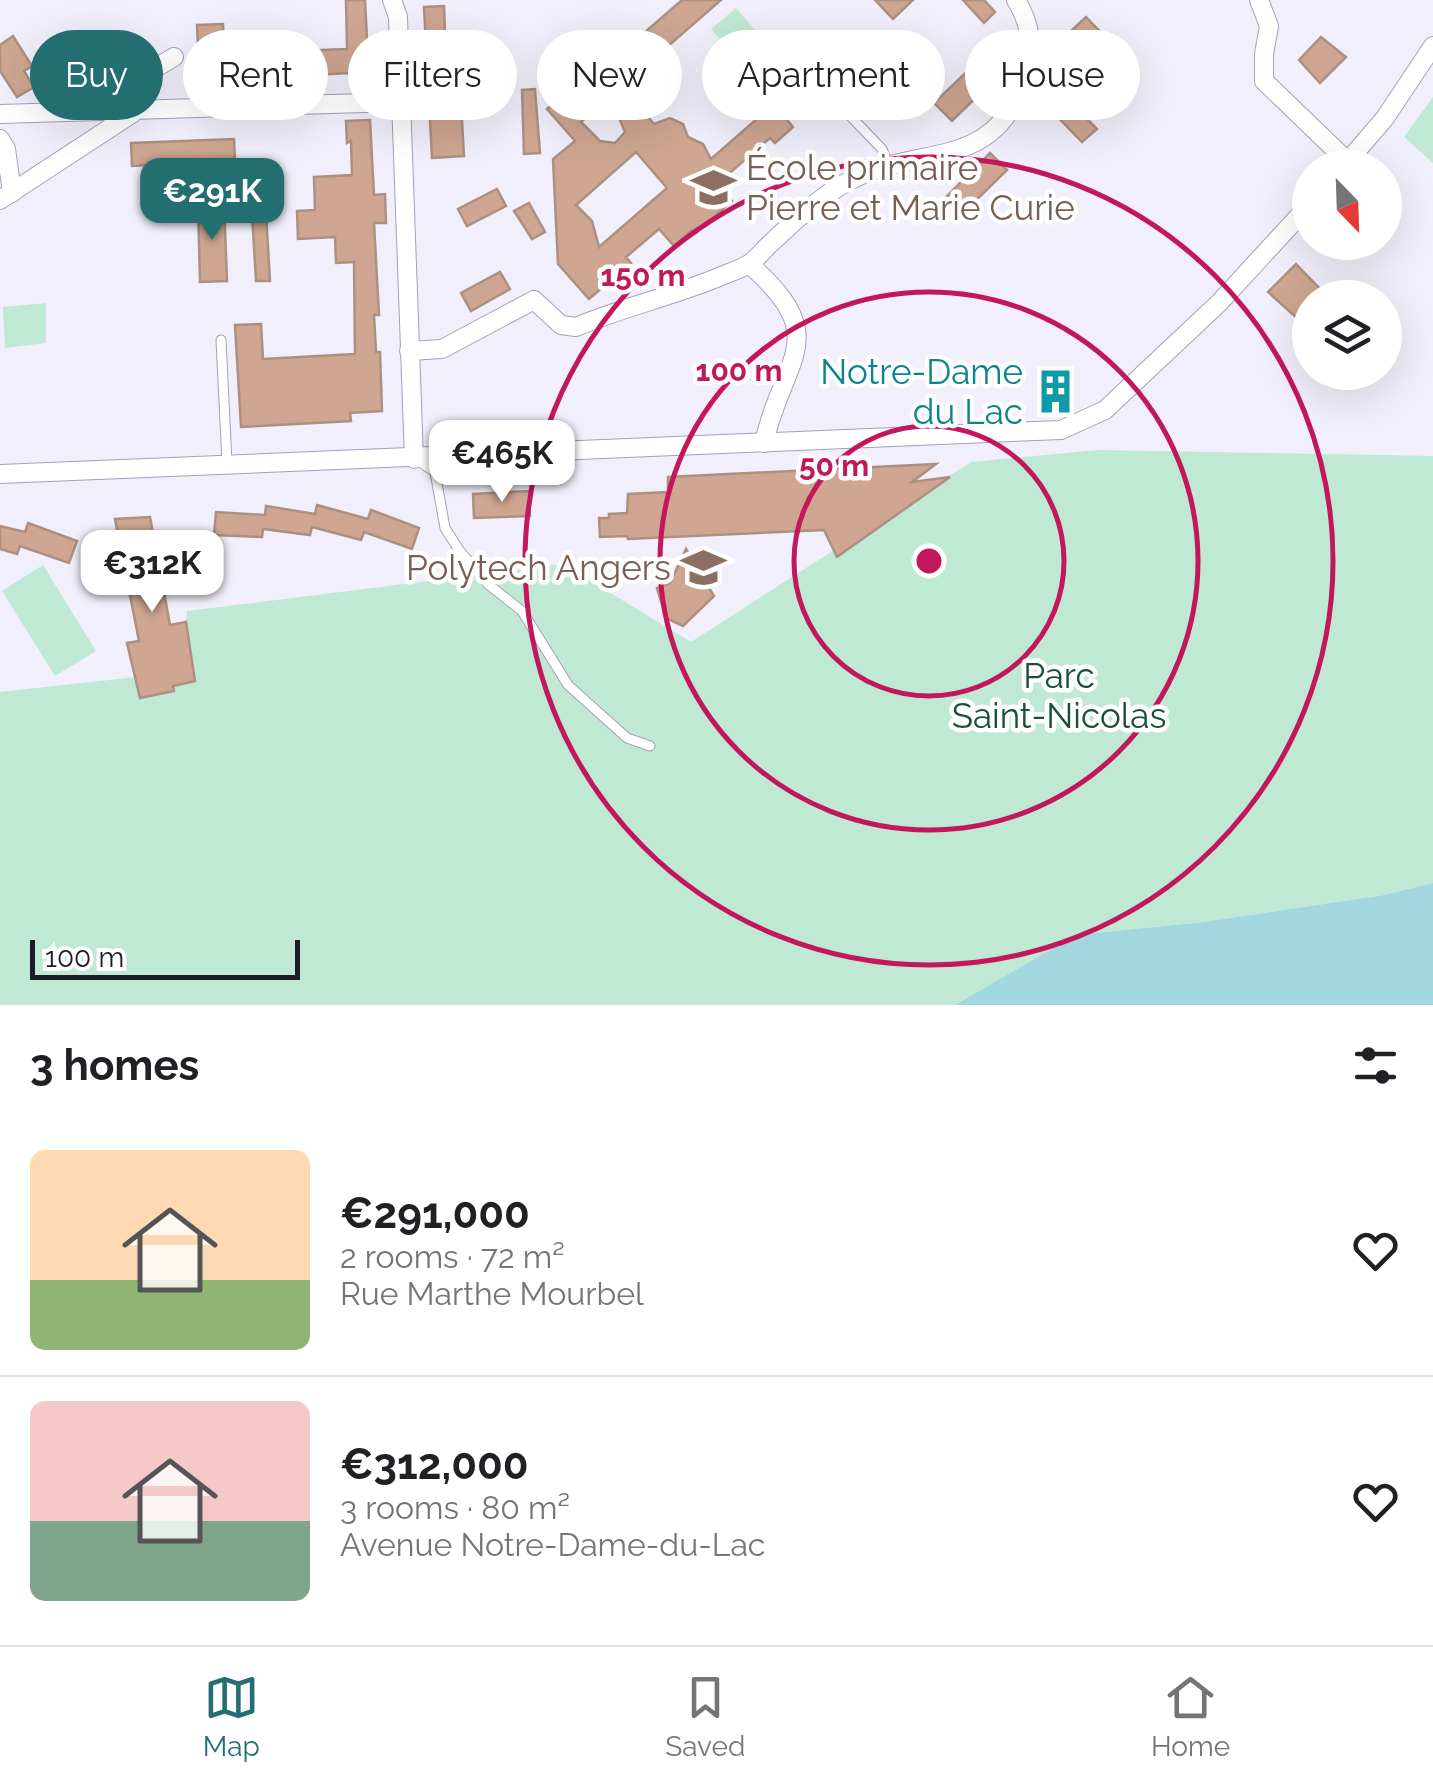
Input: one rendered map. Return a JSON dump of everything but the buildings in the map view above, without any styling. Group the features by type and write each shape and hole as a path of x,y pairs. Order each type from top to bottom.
{"street":[{"path":"392,0 398,30"},
{"path":"408,351 442,350 534,300 562,325 576,327 749,264 820,198 852,179 888,165 931,159 963,148 994,130 1019,97 1032,43 1027,19 1016,0"},
{"path":"1259,0 1269,26 1264,81 1331,150"},
{"path":"1356,150 1385,118 1433,46"},
{"path":"163,64 174,57"},
{"path":"163,110 348,104"},
{"path":"3,108 30,109"},
{"path":"6,196 122,120"},
{"path":"400,120 414,458"},
{"path":"0,139 6,149 6,196"},
{"path":"0,474 1061,430 1104,410 1219,303 1292,224"},
{"path":"749,264 783,297 794,318 798,344 790,376 770,415 764,442"}],"lane":[{"path":"854,120 882,149 888,165"},
{"path":"221,340 227,466"},
{"path":"414,458 435,472 445,528 459,550 489,584 522,611 568,686 627,738 650,746"}],"green space":[{"path":"736,8 755,30 712,30"},
{"path":"1433,97 1433,163 1404,137"},
{"path":"46,303 46,343 5,348 3,307"},
{"name":"Parc Saint-Nicolas","path":"1098,450 1433,456 1433,883 1384,895 1203,922 1077,935 955,1005 0,1005 0,692 182,672 187,611 563,564 691,642 971,462"},
{"path":"43,565 96,651 55,676 2,591"}],"water":[{"path":"1433,883 1433,1005 955,1005 1076,935 1203,922 1384,895"}],"place":[{"name":"École primaire Pierre et Marie Curie","path":"713,187"},
{"name":"Notre-Dame du Lac","path":"1056,391"},
{"name":"Polytech Angers","path":"704,567"}]}
